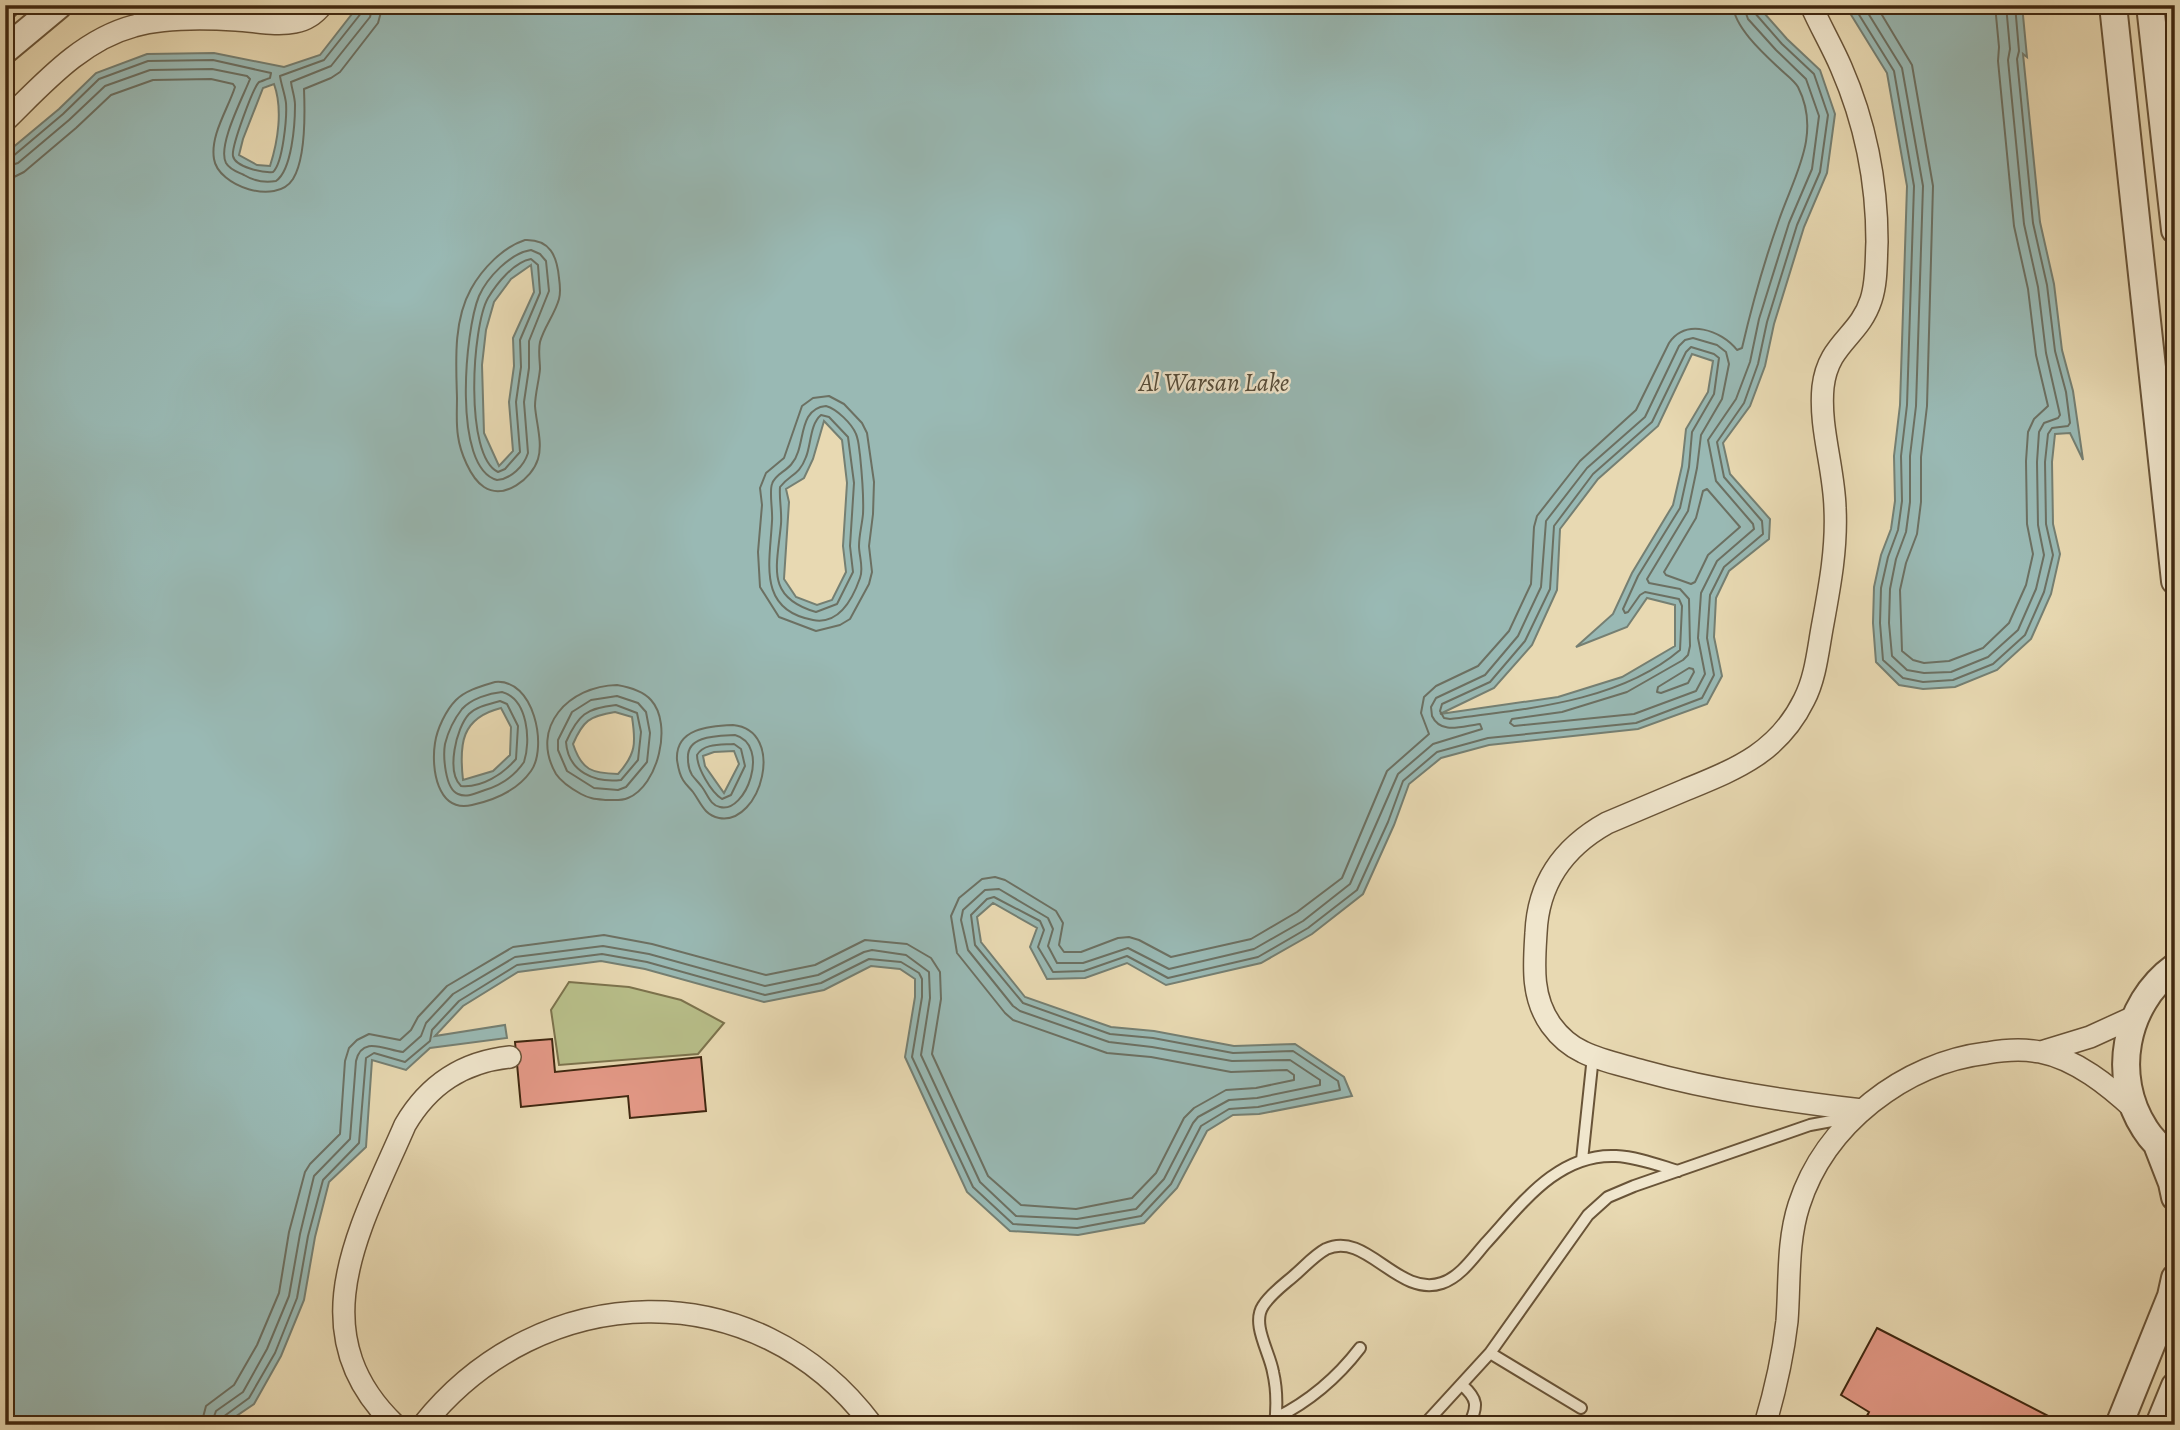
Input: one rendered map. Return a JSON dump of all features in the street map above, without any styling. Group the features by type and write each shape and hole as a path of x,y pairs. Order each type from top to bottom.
{"street":[{"path":"5,50 59,5"},
{"path":"5,121 75,56 99,40 125,29 150,23 191,20 292,23 311,16 322,5"},
{"path":"1811,5 1842,70 1863,128 1870,161 1877,225 1871,300 1858,325 1832,355 1824,378 1825,430 1835,496 1836,526 1831,575 1812,679 1794,718 1766,750 1729,772 1591,832 1566,854 1546,883 1540,899 1536,918 1534,972 1538,999 1549,1023 1558,1034 1580,1051 1651,1073 1857,1116"},
{"path":"2113,5 2175,581"},
{"path":"2150,5 2175,229"},
{"path":"2174,967 2145,998 2136,1016 2126,1053 2126,1072 2135,1110 2145,1129 2167,1154 2175,1197"},
{"path":"1765,1425 1782,1356 1787,1321 1791,1245 1799,1204 1827,1149 1857,1116 1906,1079 1955,1059 1998,1051 2041,1052 2090,1037 2136,1016"},
{"path":"2041,1052 2082,1069 2101,1081 2135,1110"},
{"path":"395,1425 360,1381 347,1342 344,1299 350,1255 414,1109 440,1082 456,1072 491,1059 510,1057"},
{"path":"2119,1425 2171,1296 2175,1278"},
{"path":"423,1425 438,1406 467,1379 496,1357 529,1338 585,1318 655,1310 678,1311 722,1320 786,1348 846,1394 872,1425"},
{"path":"2159,1425 2175,1386"}],"lane":[{"path":"1582,1160 1592,1056"},
{"path":"1424,1425 1490,1353 1597,1206 1621,1191 1810,1125 1857,1116"},
{"path":"1275,1422 1274,1375 1259,1325 1260,1310 1319,1253 1335,1246 1353,1248 1410,1282 1426,1285 1443,1283 1458,1274 1538,1187 1559,1171 1582,1160 1617,1156 1678,1171"},
{"path":"1275,1422 1323,1389 1360,1348"},
{"path":"1490,1353 1581,1408"},
{"path":"1462,1385 1474,1400 1474,1413 1469,1425"}],"green space":[{"path":"569,982 629,987 681,1000 724,1023 698,1054 559,1065 551,1010"}],"water":[{"name":"Al Warsan Lake","path":"359,5 1757,5 1787,39 1820,70 1835,114 1827,173 1804,227 1774,324 1765,366 1750,406 1723,443 1730,474 1770,519 1769,539 1729,571 1716,598 1714,637 1722,676 1707,704 1638,729 1489,745 1441,758 1409,784 1363,894 1312,934 1261,963 1166,985 1127,963 1085,978 1047,979 1030,947 1037,928 993,903 977,917 981,942 1025,997 1111,1027 1154,1031 1234,1046 1295,1044 1344,1077 1352,1096 1259,1114 1233,1115 1207,1131 1177,1188 1144,1223 1078,1235 1010,1231 967,1192 905,1057 915,997 915,979 900,969 871,966 824,990 764,1002 645,969 601,961 518,972 463,1006 435,1036 505,1025 507,1038 430,1048 406,1070 372,1060 366,1147 329,1182 315,1237 304,1300 281,1356 254,1404 223,1425 5,1425 5,154 59,109 96,73 147,54 214,53 284,67 320,55","holes":["274,84 279,114 270,166 257,165 239,155 263,88","531,265 534,292 513,338 514,366 509,402 513,451 499,466 484,433 482,365 486,330 494,302 511,279","1692,354 1713,361 1708,392 1686,429 1682,466 1673,505 1632,573 1613,614 1576,647 1627,627 1647,598 1675,605 1675,646 1622,677 1558,697 1440,714 1494,688 1532,645 1557,590 1560,529 1598,479 1658,426","824,421 842,440 847,483 843,546 846,572 832,600 817,605 796,597 784,579 789,502 786,489 804,478 813,459","501,708 511,727 510,755 493,771 463,780 463,744 470,726 478,718","615,712 632,717 633,748 618,774 589,769 580,760 573,744 584,725 599,715","734,751 739,764 724,793 705,766 703,756 714,752"]},
{"path":"1845,5 2022,5 2027,57 2023,54 2040,222 2054,284 2062,350 2073,391 2083,460 2070,433 2055,434 2052,462 2053,524 2060,554 2051,594 2031,639 1997,670 1955,687 1923,689 1899,685 1876,662 1874,587 1881,555 1891,529 1895,501 1894,456 1900,405 1907,186 1887,73"}],"building":[{"path":"552,1039 555,1072 701,1057 706,1111 630,1118 628,1096 521,1107 515,1042"},
{"path":"1877,1328 2058,1421 2056,1425 1862,1425 1869,1412 1841,1395"}]}
